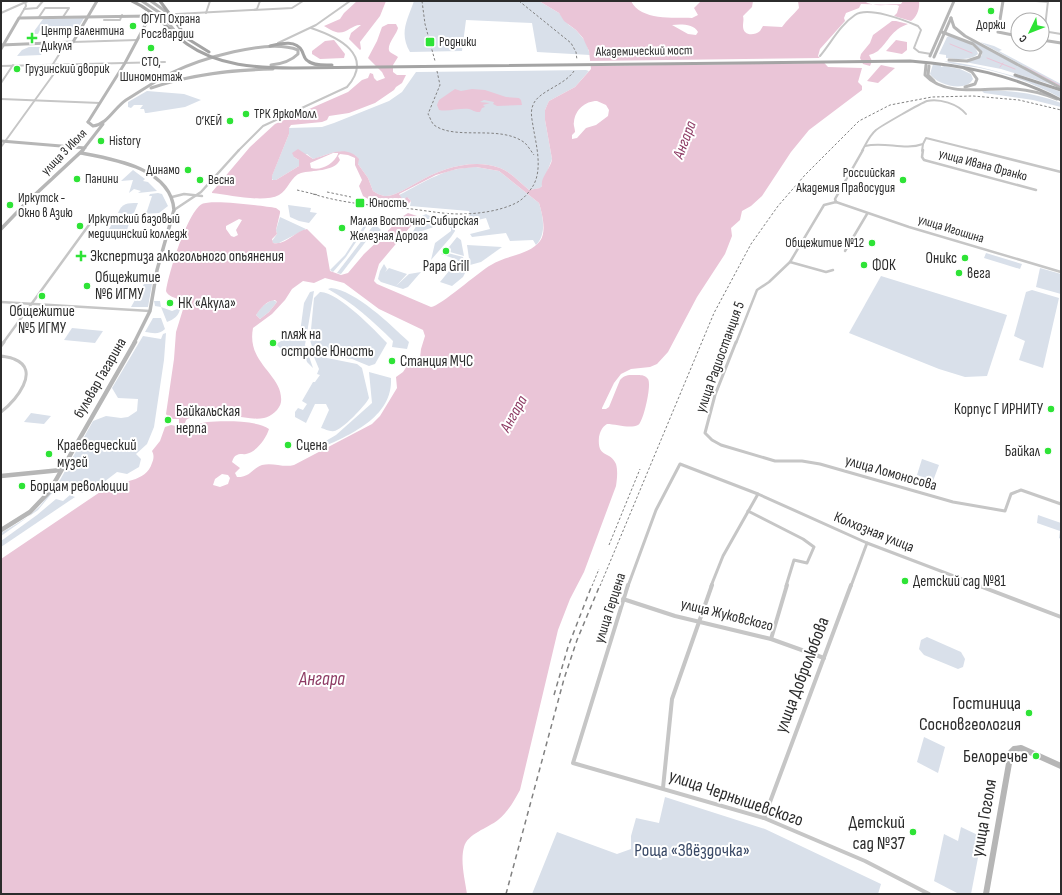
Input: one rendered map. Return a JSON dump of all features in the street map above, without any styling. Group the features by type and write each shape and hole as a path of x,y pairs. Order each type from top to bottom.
{"main road":[{"path":"2,45 73,42 97,1"},
{"path":"132,1 151,11 192,47 202,52 223,60 247,65 280,68"},
{"path":"142,1 160,13 179,36"},
{"path":"151,1 162,7 188,39 208,52 235,60 271,65 332,65"},
{"path":"160,1 170,16"},
{"path":"932,56 951,18 954,1"},
{"path":"944,34 954,1"},
{"path":"1003,1 998,32 1010,34"},
{"path":"1,49 19,18 122,15 150,16 125,63 88,122"},
{"path":"951,18 954,27 966,37 1061,89"},
{"path":"944,34 954,36 976,46 980,50 981,54 978,58 972,60 946,62"},
{"path":"1050,41 1061,43"},
{"path":"138,92 177,70 194,63 224,54 285,44 295,45 300,48 305,59 308,61 318,64 344,66"},
{"path":"270,46 290,46 297,49 298,52 297,56 290,60 271,65"},
{"name":"Академический мост","path":"344,66 901,61 946,62"},
{"path":"946,62 976,65"},
{"path":"946,62 965,68 972,72 976,76 977,82 973,85 962,87 942,84 929,76 928,65 924,72 926,78 945,87 963,90 1016,90 1042,94 1061,100"},
{"path":"946,62 1009,76 1031,84 1061,100"},
{"path":"138,92 174,79 222,70 344,66"},
{"path":"1011,74 1061,89"},
{"name":"улица 3 Июля","path":"1,229 26,203 81,153 105,121 121,105 138,92"},
{"path":"88,122 95,126 105,121"},
{"path":"88,122 96,134"},
{"path":"1,141 85,148"},
{"path":"81,153 132,164 159,183 172,197 175,205 174,210"},
{"name":"бульвар Гагарина","path":"1,530 30,512 48,492 130,351 150,311 157,270 174,210"},
{"path":"1,476 61,470"},
{"name":"улица Гоголя","path":"986,894 1011,752 1014,749 1021,748 1061,766"}],"street":[{"path":"1,13 28,1"},
{"path":"24,9 37,8 43,1"},
{"path":"206,13 210,1"},
{"path":"254,10 257,9 260,1"},
{"path":"176,14 292,8 298,6 303,1"},
{"path":"270,46 290,39 311,28 350,1"},
{"path":"1036,1 1048,2 1045,27 1049,32 1061,34"},
{"path":"19,18 24,9 25,2"},
{"path":"39,18 45,8 69,8 63,17"},
{"path":"820,56 855,14 864,12 875,13 918,26 921,30 914,48 919,52 932,56"},
{"path":"104,20 120,20 122,15"},
{"path":"174,210 196,196 263,126 339,92 352,81 357,61 346,44 336,37 311,28"},
{"path":"290,39 289,41 295,45"},
{"path":"73,42 137,40"},
{"path":"53,64 67,42"},
{"path":"1,66 165,62"},
{"path":"1,147 36,101 61,64"},
{"path":"1,83 13,65"},
{"path":"1,99 100,103"},
{"path":"833,270 826,272 790,262 824,206 836,202 835,199 868,138 876,130 927,101 947,102 961,108 966,114"},
{"name":"улица Ивана Франко","path":"1036,190 924,160 922,157 923,144 926,138 1061,172"},
{"path":"865,146 873,144 912,148 923,144"},
{"path":"172,197 181,195 202,196"},
{"name":"улица Игошина","path":"836,202 867,214 1061,272"},
{"path":"845,251 867,214"},
{"path":"1,346 94,218"},
{"name":"улица Радиостанция 5","path":"705,433 715,395 757,290 769,282 790,262"},
{"path":"1,302 150,311"},
{"path":"1,356 11,357 18,360 23,366 26,378 25,385 14,402 1,412"},
{"name":"улица Ломоносова","path":"705,433 712,440 721,445 775,461 820,464 916,492 975,507 1005,511 1010,493 1015,490 1021,490 1061,504"},
{"name":"Колхозная улица","path":"680,464 758,494 867,542 1061,616"},
{"name":"улица Герцена","path":"573,763 623,599 656,510 680,464"},
{"path":"663,788 672,699 698,621 724,556 758,494"},
{"path":"748,511 803,538 814,547 808,563 794,560 771,640"},
{"name":"улица Добролюбова","path":"764,818 867,542"},
{"name":"улица Жуковского","path":"623,599 668,614 771,640 824,658"},
{"name":"улица Чернышевского","path":"573,763 764,818 865,861 928,894"}],"green space":[{"path":"414,1 539,1 559,13 569,25 576,30 586,42 590,55 537,52 532,23 466,20 462,51 410,52 405,39 405,27"},
{"path":"84,18 78,28 40,30 38,34 32,34 43,19"},
{"path":"949,36 971,45 977,50 978,54 967,59 958,59 946,58 946,55 939,54 947,37"},
{"path":"972,41 1056,86 1001,69 965,62 982,55 980,49 970,42"},
{"path":"980,42 1002,50 999,51 1061,84 1061,87"},
{"path":"29,47 44,47 42,50 44,50 41,55 17,56 22,50"},
{"path":"944,61 989,69 1018,77 1061,92 1061,98 1035,85 1008,75"},
{"path":"933,64 941,65 941,67 944,66 960,69 971,74 973,79 964,86 952,86 945,84 930,74"},
{"path":"589,71 575,87 549,101 545,110 545,120 552,159 541,188 529,190 512,175 500,168 490,165 469,164 437,172 393,195 384,196 373,191 368,178 358,164 356,156 344,152 334,152 313,159 307,154 294,157 299,160 299,166 274,181 271,178 289,134 289,128 322,127 389,101 402,92 416,72"},
{"path":"147,91 184,94 201,100 185,107 147,113 145,113 144,109 140,109 143,105 134,105 131,108 128,107 128,102"},
{"path":"982,91 1002,91 1032,95 1061,103 1061,107 1033,100 984,93"},
{"path":"476,167 499,171 539,203 543,219 543,230 542,236 536,245 533,240 510,241 506,233 472,237 470,234 490,229 486,218 466,223 462,219 470,215 469,211 410,206 411,201 408,198 403,200 399,195 436,176 454,170"},
{"path":"133,170 145,179 143,181 148,182 157,191 138,193 141,191 134,189 129,193 133,180 121,181"},
{"path":"150,194 162,194 168,206 159,213 143,214 147,211 152,196 149,196"},
{"path":"138,203 134,213 118,213 121,207 125,204"},
{"path":"288,205 311,208 310,212 317,213 309,223 299,221 290,217"},
{"path":"426,214 442,222 436,226 411,235 422,216"},
{"path":"118,216 131,217 127,230 109,229"},
{"path":"280,217 306,229 279,243 273,243 272,241 277,234 276,230"},
{"path":"446,223 454,228 455,231 431,260 435,243 451,231 451,228 444,224"},
{"path":"365,224 368,224 346,257 333,272 330,270 345,255"},
{"path":"373,226 378,227 381,230 367,240 341,274 337,273"},
{"path":"457,237 461,240 464,256 450,252 451,249 449,247"},
{"path":"467,245 502,247 481,262 470,265"},
{"path":"444,252 463,257 467,269 463,277 452,286 440,282 458,260 441,254"},
{"path":"986,253 1022,264 1020,269 984,258"},
{"path":"384,264 387,269 385,272 389,268 407,274 396,286 409,274 421,272 408,287 403,289 381,282 378,279"},
{"path":"1040,268 1061,274 1061,294 1036,287"},
{"path":"881,276 1007,315 987,376 965,377 939,369 849,333"},
{"path":"144,284 152,284 148,307 131,307"},
{"path":"331,288 341,290 351,295 372,309 409,342 407,349 392,347 393,341 354,306 328,289"},
{"path":"1032,290 1059,298 1043,368 1019,360 1025,341 1014,336 1026,292"},
{"path":"314,291 305,345 313,368 307,362 304,353 299,352 299,347 286,354 276,344 293,334 299,340 304,303 310,292"},
{"path":"320,292 327,293 346,305 387,343 375,364 369,366 352,359 314,353 310,340 314,298"},
{"path":"273,300 277,302 269,312 260,319 256,315 258,312 265,304"},
{"path":"154,301 160,301 161,307 155,306"},
{"path":"161,307 172,311 180,308 176,317 167,322"},
{"path":"153,318 161,318 165,329 163,331 158,333 145,332"},
{"path":"72,328 103,331 95,343 64,340"},
{"path":"166,333 164,360 154,427 147,444 136,454 141,459 139,467 127,474 117,472 100,485 94,484 82,493 74,487 77,482 74,482 70,487 63,491 60,490 66,482 62,481 38,510 1,536 1,533 28,517 40,506 60,480 93,421 106,416 121,418 128,417 137,411 138,399 118,398 112,388 143,336 161,339 163,334"},
{"path":"317,356 357,364 362,368 369,398 353,417 342,427 334,431 321,428 329,410 326,404 315,404 306,423 295,417 295,412 298,408 303,410 307,404 302,401 313,382 315,382 320,375 317,374 319,369 314,357"},
{"path":"369,372 391,378 390,392 385,404 367,423 355,431 319,449 312,449 336,435 372,403"},
{"path":"31,413 51,416 44,424 24,422"},
{"path":"922,459 939,465 933,481 917,475"},
{"path":"70,495 75,497 1,547 1,541 56,499 63,501"},
{"path":"1038,515 1061,523 1061,539 1059,538 1060,531 1037,523"},
{"path":"927,637 961,652 965,659 963,667 958,669 924,655 919,649 921,640"},
{"path":"924,737 945,747 938,773 917,762"},
{"name":"Роща «Звёздочка»","path":"665,797 765,829 881,884 878,894 532,894 557,832 617,854 631,849 631,836 636,818 659,823"},
{"path":"961,827 982,837 971,894 959,894 934,881 944,834 958,841"}],"water":[{"path":"357,1 386,1 380,16 360,42 360,50 349,39 351,33 361,25 355,26 340,33 324,26 340,19 344,13"},
{"name":"Ангара","path":"539,1 631,1 642,12 650,15 658,17 692,18 698,15 694,8 701,1 753,1 752,7 743,16 743,29 745,32 752,34 758,33 763,26 782,27 799,8 798,1 864,1 872,4 861,4 859,8 846,13 844,18 845,21 820,49 818,56 828,67 862,68 858,82 862,86 862,90 809,130 791,152 762,196 751,206 742,211 740,220 731,228 732,236 725,254 697,297 668,352 657,364 650,367 631,369 621,374 614,383 602,408 606,409 609,407 620,380 623,377 628,375 639,375 645,376 648,379 649,388 640,423 635,426 607,424 600,433 600,449 602,452 611,457 616,464 616,486 584,572 570,599 558,630 520,790 502,817 469,838 464,847 463,864 467,894 1,894 1,559 106,488 139,478 149,469 154,457 152,451 160,441 165,427 171,425 176,426 179,424 179,419 170,419 166,414 174,359 176,332 184,306 180,301 167,294 166,291 170,271 191,218 202,204 216,202 276,208 280,211 280,213 276,230 277,234 272,239 273,243 287,240 299,232 307,229 326,248 330,271 341,275 348,273 364,254 400,218 408,213 417,216 416,220 379,264 374,281 377,284 431,307 436,305 485,269 503,259 529,250 540,241 542,237 544,228 539,203 499,171 476,167 457,169 436,175 399,194 403,200 407,197 411,201 408,204 368,199 363,196 359,186 362,180 355,165 355,158 340,154 338,156 340,160 333,167 301,173 292,180 282,193 273,197 247,198 212,192 250,147 275,124 348,92 362,80 368,78 370,73 373,74 377,81 385,78 382,72 368,58 377,41 382,27 388,24 396,24 398,28 390,43 389,49 391,53 398,57 393,65 393,72 397,75 406,75 402,83 375,103 349,113 329,116 327,120 322,122 291,125 289,128 289,134 272,176 272,180 276,180 299,166 299,160 294,157 292,153 298,149 313,159 331,153 343,151 354,155 359,159 358,164 368,178 373,191 384,196 393,195 437,172 469,164 490,165 500,168 512,175 529,190 540,188 552,159 545,120 545,110 548,103 549,101 575,87 591,69 589,51 583,38 576,30 564,21 559,13","holes":["672,25 694,27 698,32 696,35 688,34","597,101 606,105 609,110 608,116 596,125 586,128 577,138 572,139 572,135 575,132 574,123 576,114 581,107 588,103","333,153 338,153 334,161 327,166 323,168 311,168 310,163","239,219 242,220 236,230 238,235 234,237 231,236 226,229 226,226","325,278 344,283 379,309 423,330 425,336 420,358 417,362 409,363 403,372 396,377 397,388 380,416 372,424 294,465 286,466 266,464 258,467 245,476 237,477 235,473 240,468 232,462 235,456 238,454 250,453 257,448 266,437 269,429 256,424 240,422 222,421 190,424 185,423 186,420 194,417 212,415 260,419 269,416 277,410 281,402 280,393 277,384 255,351 252,340 253,328 272,314 285,300 292,289 303,281 314,283","275,300 277,302 269,312 260,319 256,315 262,307","222,474 228,475 230,478 228,484 220,487 213,485 215,479"]},
{"path":"903,1 919,1 918,12 911,21 894,16 897,13 899,6 888,5 901,4"},
{"path":"892,21 908,24 898,29 878,51 869,55 872,61 870,66 863,64 860,58 861,54 870,43 873,35"},
{"path":"334,40 345,54 344,58 320,59 312,54 312,51 325,41"},
{"path":"896,40 907,42 907,50 902,54 886,51"},
{"path":"881,65 895,68 878,83 867,81"},
{"path":"455,89 461,91 472,89 485,90 506,97 519,98 522,105 497,106 493,104 494,102 484,100 480,102 490,103 483,105 485,107 482,108 480,112 469,109 446,111 439,110 437,105 439,100"}],"pier":[{"path":"821,58 826,63 589,66 588,61"}],"waterway":[{"path":"950,44 972,53"},
{"path":"987,58 1002,64"},
{"path":"1002,64 1015,69"},
{"path":"1025,67 1061,86"}],"railway":[{"path":"422,1 425,24 435,61"},
{"path":"519,1 571,43 576,52 577,60"},
{"path":"437,71 440,85 428,114 434,125 443,130 454,132 491,133 515,137 525,143 534,155"},
{"path":"313,194 362,204 454,214 489,212 516,203 524,197 533,186 538,172 538,156 532,116 533,105 540,96 564,81 574,71"},
{"path":"600,586 714,313 751,244 778,206 805,175 859,121 890,105 932,97 973,96 1019,100 1061,110"},
{"path":"297,190 318,195"},
{"path":"327,192 351,197"},
{"path":"609,545 640,469"},
{"path":"592,586 599,569"},
{"path":"554,695 568,647 592,585"},
{"path":"506,894 564,679 577,640 600,585"}],"place":[{"name":"Доржи","path":"991,11"},
{"name":"ФГУП Охрана Росгвардии","path":"133,26"},
{"name":"Центр Валентина Дикуля","path":"32,38"},
{"name":"Родники","path":"430,42"},
{"name":"СТО, Шиномонтаж","path":"151,48"},
{"name":"Грузинский дворик","path":"17,69"},
{"name":"ТРК ЯркоМолл","path":"246,114"},
{"name":"О’КЕЙ","path":"230,121"},
{"name":"History","path":"101,141"},
{"name":"Динамо","path":"188,170"},
{"name":"Панини","path":"77,179"},
{"name":"Весна","path":"200,180"},
{"name":"Российская Академия Правосудия","path":"903,180"},
{"name":"Юность","path":"360,203"},
{"name":"Иркутск - Окно в Азию","path":"10,205"},
{"name":"Иркутский базовый медицинский колледж","path":"80,226"},
{"name":"Малая Восточно-Сибирская Железная Дорога","path":"342,228"},
{"name":"Общежитие №12","path":"872,243"},
{"name":"Papa Grill","path":"446,251"},
{"name":"Экспертиза алкогольного опьянения","path":"81,256"},
{"name":"Оникс","path":"965,258"},
{"name":"ФОК","path":"864,265"},
{"name":"вега","path":"959,273"},
{"name":"Общежитие №6 ИГМУ","path":"87,286"},
{"name":"Общежитие №5 ИГМУ","path":"42,296"},
{"name":"НК «Акула»","path":"170,303"},
{"name":"пляж на острове Юность","path":"273,343"},
{"name":"Станция МЧС","path":"392,361"},
{"name":"Корпус Г ИРНИТУ","path":"1051,409"},
{"name":"Байкальская нерпа","path":"168,420"},
{"name":"Сцена","path":"288,445"},
{"name":"Байкал","path":"1048,451"},
{"name":"Краеведческий музей","path":"49,454"},
{"name":"Борцам революции","path":"22,486"},
{"name":"Детский сад №81","path":"905,581"},
{"name":"Гостиница Сосновгеология","path":"1029,713"},
{"name":"Белоречье","path":"1036,756"},
{"name":"Детский сад №37","path":"913,832"}]}
